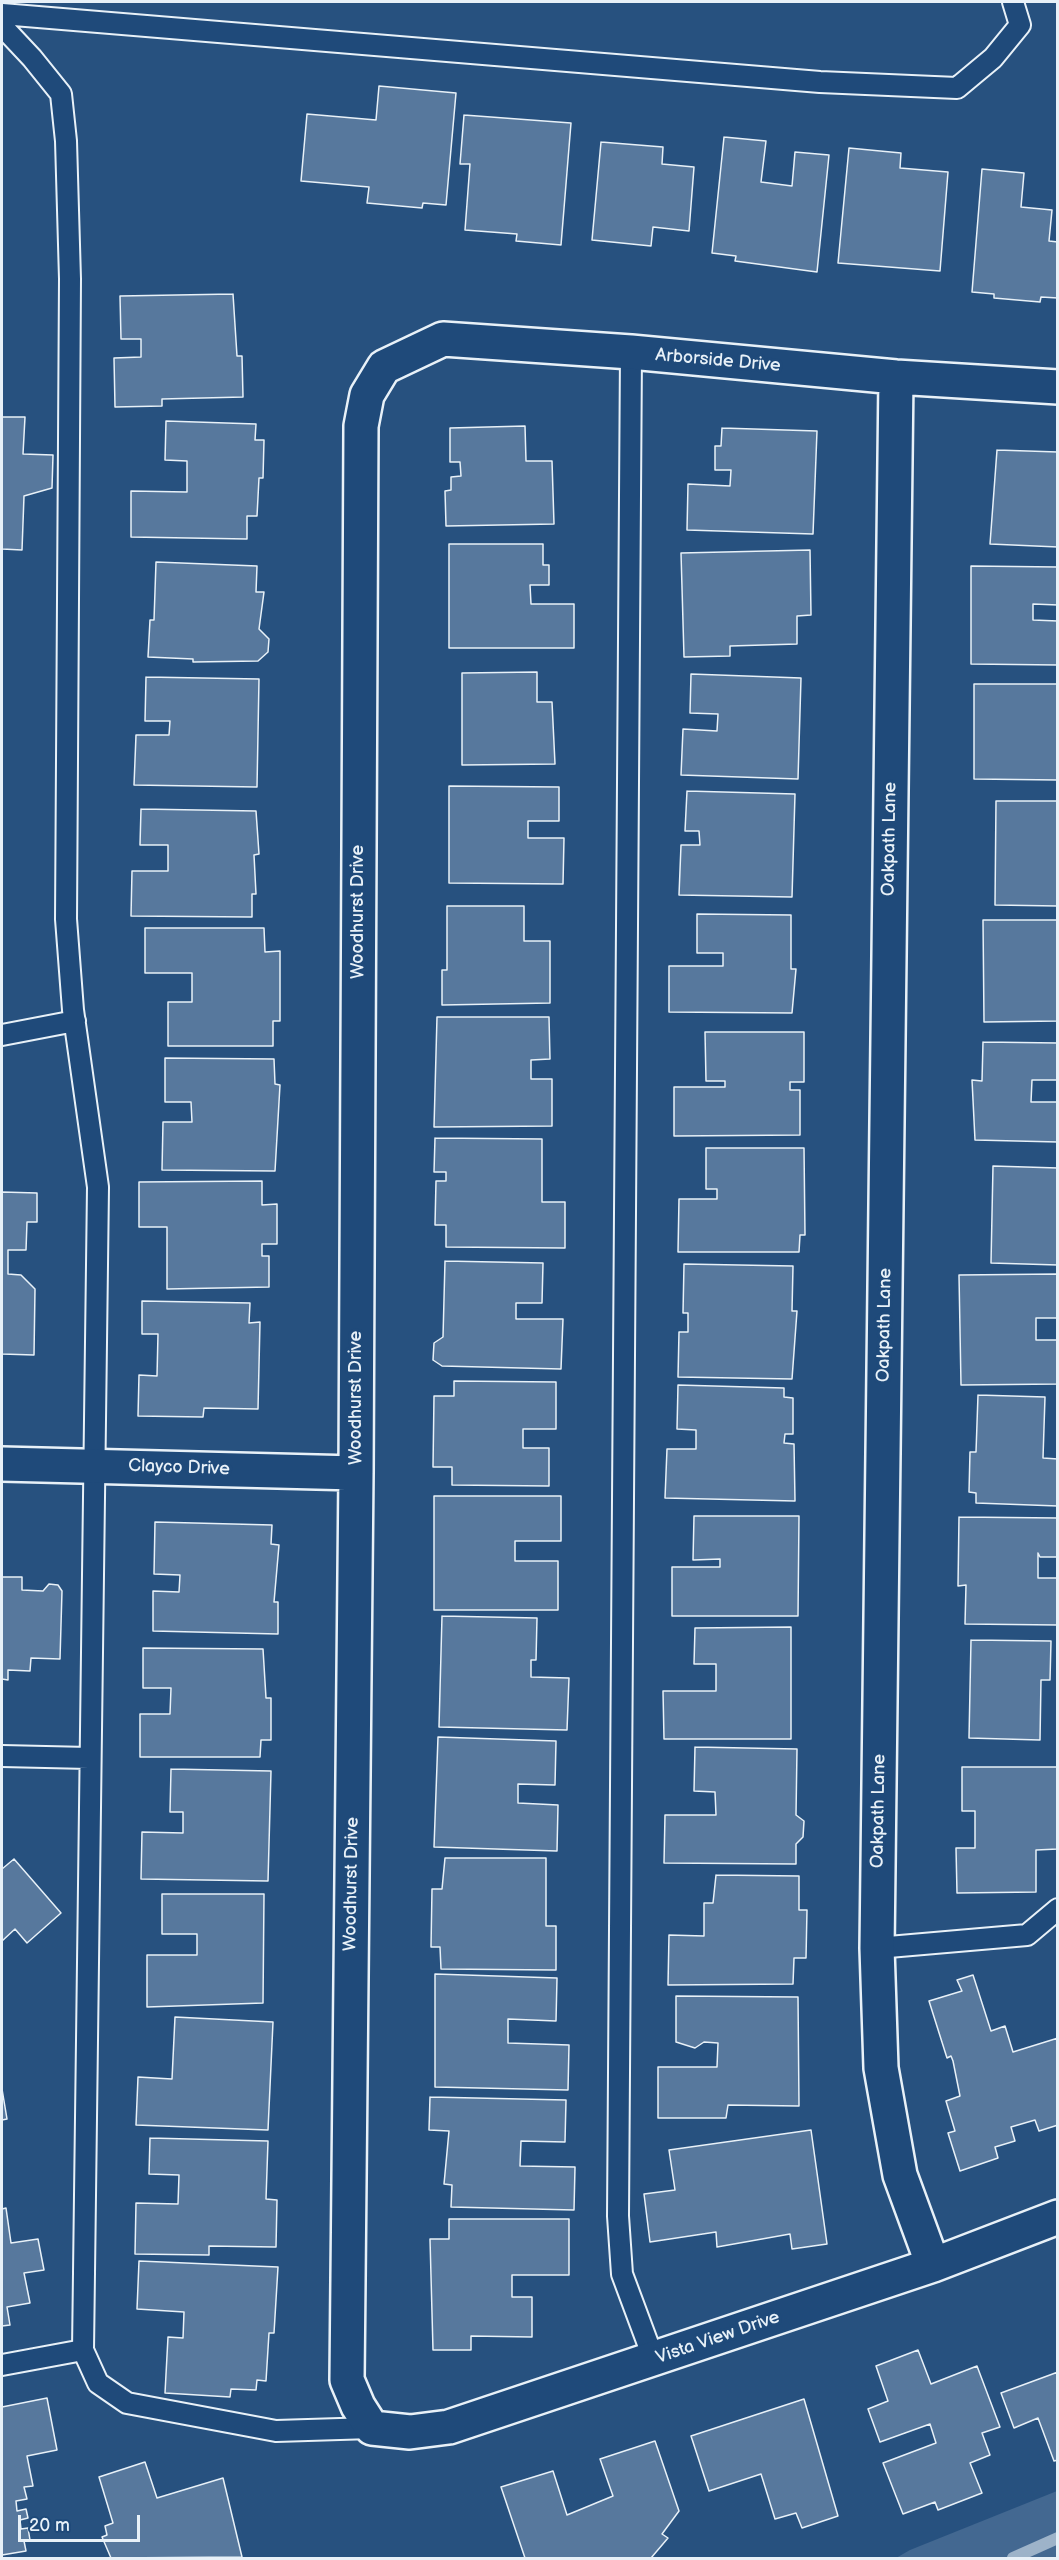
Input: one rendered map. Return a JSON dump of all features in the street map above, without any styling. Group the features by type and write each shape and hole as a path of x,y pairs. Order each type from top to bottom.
{"street":[{"name":"Arborside Drive","path":"384,367 442,339 631,352 896,377 1058,387"},
{"name":"Woodhurst Drive","path":"372,2428 358,2406 347,2380 356,1473 361,426 367,395 384,367"},
{"name":"Oakpath Lane","path":"896,377 877,1948 881,2068 896,2154 900,2175 933,2265"},
{"name":"Clayco Drive","path":"2,1464 356,1473"},
{"name":"Vista View Drive","path":"372,2428 410,2432 449,2427 933,2265 1058,2217"}],"lane":[{"path":"2,14 820,82 957,88 993,58 1020,25 1013,2"},
{"path":"2,26 61,94 66,141 70,279 66,920 75,1021 98,1187 83,2350 98,2383 127,2403 276,2432 372,2428"},
{"path":"631,352 618,2216 622,2274 654,2360"},
{"path":"2,1035 75,1021"},
{"path":"2,1756 90,1758"},
{"path":"877,1948 1027,1935 1058,1909"},
{"path":"2,2366 83,2350"}],"shaded area":[{"path":"1057,2491 1057,2558 896,2558 910,2550"}],"building":[{"path":"379,86 456,93 446,205 423,203 422,208 367,203 369,187 301,181 307,114 376,120"},
{"path":"464,115 571,123 561,245 516,241 517,234 465,230 470,164 460,164"},
{"path":"724,137 766,141 761,182 792,186 795,152 829,155 817,272 735,261 736,256 712,253"},
{"path":"601,142 663,147 662,164 694,167 689,231 653,227 651,246 592,240"},
{"path":"849,148 901,153 900,168 948,172 940,271 838,263"},
{"path":"982,169 1024,173 1021,207 1052,210 1049,241 1058,242 1058,298 1041,297 1040,302 994,298 994,294 972,292"},
{"path":"233,294 237,356 242,356 243,397 162,399 162,406 115,407 114,358 141,357 141,339 121,339 120,296"},
{"path":"2,417 25,417 23,454 53,455 52,488 24,496 22,550 2,549"},
{"path":"166,421 256,424 255,440 264,440 263,478 259,478 257,516 247,516 247,539 131,537 131,491 187,492 187,461 165,460"},
{"path":"525,426 526,461 552,461 554,524 446,526 445,491 451,490 451,477 461,476 460,462 450,462 450,428"},
{"path":"722,428 817,431 813,534 687,530 688,484 730,486 731,470 715,470 715,446 721,446"},
{"path":"997,450 1058,452 1058,547 990,544"},
{"path":"449,544 543,544 543,565 549,565 549,585 530,585 531,604 574,604 574,648 449,648"},
{"path":"810,550 811,615 797,616 797,644 730,646 730,656 684,657 681,553"},
{"path":"156,562 257,566 256,592 264,592 259,629 269,639 268,652 258,661 193,662 193,659 148,657 150,620 154,620"},
{"path":"971,566 1058,567 1058,605 1033,604 1033,620 1058,621 1058,665 971,664"},
{"path":"537,672 537,702 552,702 555,764 462,765 462,673"},
{"path":"691,674 801,678 798,779 681,775 683,729 717,731 718,714 690,713"},
{"path":"146,677 259,679 257,787 134,785 136,735 169,735 170,721 145,721"},
{"path":"974,684 1058,684 1058,780 974,779"},
{"path":"449,786 559,787 559,821 528,821 528,838 564,838 563,884 449,883"},
{"path":"687,791 795,794 792,897 679,895 681,845 700,845 699,831 685,831"},
{"path":"996,801 1058,801 1058,906 995,905"},
{"path":"141,809 256,811 259,854 254,855 256,894 252,894 252,917 131,916 132,871 168,871 168,845 140,845"},
{"path":"447,906 524,906 524,941 550,941 550,1003 442,1005 442,970 447,970"},
{"path":"697,914 791,915 791,969 796,969 792,1013 669,1012 669,966 723,966 723,953 697,953"},
{"path":"983,920 1058,920 1058,1021 984,1022"},
{"path":"145,928 264,928 265,952 280,951 280,1021 273,1021 273,1046 168,1046 168,1002 192,1002 192,973 145,973"},
{"path":"437,1017 549,1017 550,1059 531,1060 531,1079 552,1079 552,1126 434,1127"},
{"path":"705,1032 804,1032 804,1082 790,1082 790,1090 800,1090 800,1135 674,1136 674,1087 725,1087 725,1081 706,1081"},
{"path":"983,1042 1058,1043 1058,1080 1032,1080 1031,1102 1058,1102 1058,1142 975,1140 972,1080 982,1081"},
{"path":"165,1058 274,1059 275,1084 280,1085 275,1171 162,1170 163,1122 192,1122 191,1102 165,1102"},
{"path":"435,1138 542,1139 542,1202 565,1202 565,1248 446,1247 446,1225 435,1225 436,1181 446,1181 446,1172 434,1172"},
{"path":"706,1148 804,1148 805,1235 800,1235 799,1252 678,1252 679,1199 717,1199 717,1189 706,1189"},
{"path":"993,1166 1058,1168 1058,1265 991,1263"},
{"path":"262,1181 262,1205 277,1204 277,1244 262,1244 262,1256 269,1256 269,1287 167,1289 167,1227 139,1227 139,1182"},
{"path":"2,1192 37,1193 37,1222 27,1222 26,1250 8,1250 8,1274 21,1275 35,1289 34,1355 2,1354"},
{"path":"445,1261 543,1263 542,1303 516,1303 516,1319 563,1319 561,1369 442,1366 433,1360 434,1343 443,1337"},
{"path":"684,1264 793,1266 792,1311 797,1311 792,1379 678,1377 679,1332 688,1332 688,1313 683,1313"},
{"path":"1058,1274 1058,1318 1036,1318 1036,1340 1058,1340 1058,1384 961,1385 959,1275"},
{"path":"142,1301 250,1303 249,1323 260,1322 258,1409 204,1408 203,1417 138,1416 139,1375 157,1376 158,1334 142,1334"},
{"path":"454,1381 556,1382 556,1429 523,1429 523,1448 549,1448 549,1486 452,1485 452,1467 433,1467 434,1396 454,1396"},
{"path":"678,1385 784,1388 784,1397 793,1398 793,1434 785,1434 784,1443 794,1444 795,1501 665,1498 667,1449 696,1449 696,1430 677,1429"},
{"path":"978,1395 1045,1397 1043,1458 1058,1459 1058,1506 976,1503 976,1493 969,1492 970,1452 976,1452"},
{"path":"434,1496 561,1496 561,1541 515,1541 515,1561 558,1561 558,1610 434,1610"},
{"path":"694,1516 799,1516 798,1616 672,1616 672,1567 720,1567 720,1559 693,1560"},
{"path":"959,1517 1058,1518 1058,1557 1040,1557 1038,1553 1038,1578 1058,1578 1058,1625 965,1624 966,1585 958,1586"},
{"path":"155,1522 272,1525 271,1544 279,1545 274,1602 278,1602 278,1634 153,1631 153,1591 179,1592 180,1575 154,1574"},
{"path":"2,1577 22,1577 22,1590 43,1591 49,1584 58,1585 62,1591 60,1659 31,1658 30,1671 8,1670 8,1680 2,1679"},
{"path":"442,1616 537,1618 536,1660 531,1660 531,1677 569,1678 567,1730 439,1727"},
{"path":"791,1627 791,1739 664,1739 663,1691 716,1691 716,1664 694,1664 695,1628"},
{"path":"971,1640 1051,1641 1050,1680 1041,1680 1040,1740 969,1738"},
{"path":"143,1648 263,1649 266,1698 271,1698 271,1740 261,1740 260,1757 140,1757 140,1714 170,1714 171,1688 143,1688"},
{"path":"438,1737 556,1741 555,1785 518,1784 518,1803 558,1805 557,1851 434,1847"},
{"path":"695,1747 797,1749 796,1815 804,1821 803,1837 796,1844 796,1864 664,1863 665,1815 716,1815 715,1792 694,1791"},
{"path":"962,1767 1058,1767 1058,1849 1036,1850 1036,1892 957,1893 956,1848 975,1848 975,1811 962,1811"},
{"path":"171,1769 271,1771 268,1881 141,1879 142,1832 183,1833 183,1812 170,1812"},
{"path":"445,1858 546,1858 546,1926 556,1926 556,1970 441,1969 440,1947 431,1947 432,1889 442,1889"},
{"path":"14,1859 61,1913 27,1943 15,1929 2,1941 2,1869"},
{"path":"716,1875 799,1876 799,1910 807,1910 806,1958 794,1958 793,1984 668,1985 669,1935 704,1936 704,1903 713,1903"},
{"path":"162,1894 264,1894 263,2003 147,2007 147,1955 197,1955 197,1934 162,1934"},
{"path":"435,1974 557,1978 556,2021 508,2019 508,2043 569,2045 568,2090 435,2087"},
{"path":"973,1975 991,2031 1005,2026 1013,2052 1058,2038 1058,2125 1039,2131 1035,2120 1011,2127 1015,2141 995,2147 998,2158 960,2171 948,2133 955,2131 946,2101 960,2096 953,2061 951,2056 947,2058 929,2001 962,1991 957,1980"},
{"path":"676,1996 798,1997 799,2106 728,2105 726,2118 658,2118 658,2067 717,2067 718,2043 704,2042 695,2048 676,2042"},
{"path":"175,2017 273,2022 268,2130 136,2125 138,2077 172,2079"},
{"path":"2,2089 7,2119 2,2120"},
{"path":"430,2097 566,2100 565,2142 521,2141 520,2166 575,2167 574,2210 451,2207 452,2185 444,2184 449,2131 429,2130"},
{"path":"811,2130 827,2244 792,2249 790,2234 717,2247 716,2232 650,2242 644,2194 675,2190 669,2150"},
{"path":"150,2138 268,2141 266,2199 277,2200 276,2247 209,2246 209,2255 135,2254 136,2203 178,2204 179,2175 149,2174"},
{"path":"6,2208 11,2243 38,2239 44,2270 24,2273 30,2303 7,2307 10,2325 2,2326 2,2209"},
{"path":"449,2219 569,2219 569,2275 512,2275 512,2297 532,2297 532,2337 471,2336 471,2350 433,2350 430,2239 449,2239"},
{"path":"139,2261 278,2267 274,2333 269,2333 266,2381 257,2380 256,2390 231,2389 230,2397 165,2393 168,2337 183,2338 184,2312 137,2309"},
{"path":"918,2350 931,2384 977,2366 1000,2427 982,2433 990,2455 970,2463 982,2493 938,2510 935,2502 903,2514 883,2463 936,2443 930,2424 880,2442 868,2409 888,2401 876,2366"},
{"path":"1058,2372 1058,2460 1054,2461 1038,2418 1014,2428 1001,2393"},
{"path":"47,2398 57,2450 27,2456 33,2486 24,2487 27,2499 16,2501 17,2511 26,2509 28,2518 20,2520 21,2529 28,2528 30,2540 24,2541 26,2551 2,2555 2,2407"},
{"path":"804,2399 838,2516 802,2528 796,2513 775,2519 761,2474 709,2491 691,2436"},
{"path":"655,2441 679,2511 662,2534 668,2538 651,2558 525,2558 501,2487 553,2471 567,2515 613,2496 600,2459"},
{"path":"145,2462 157,2498 223,2478 242,2557 111,2558 102,2537 107,2535 105,2526 113,2523 99,2477"}],"waterway":[{"path":"1013,2558 1058,2538"}]}
